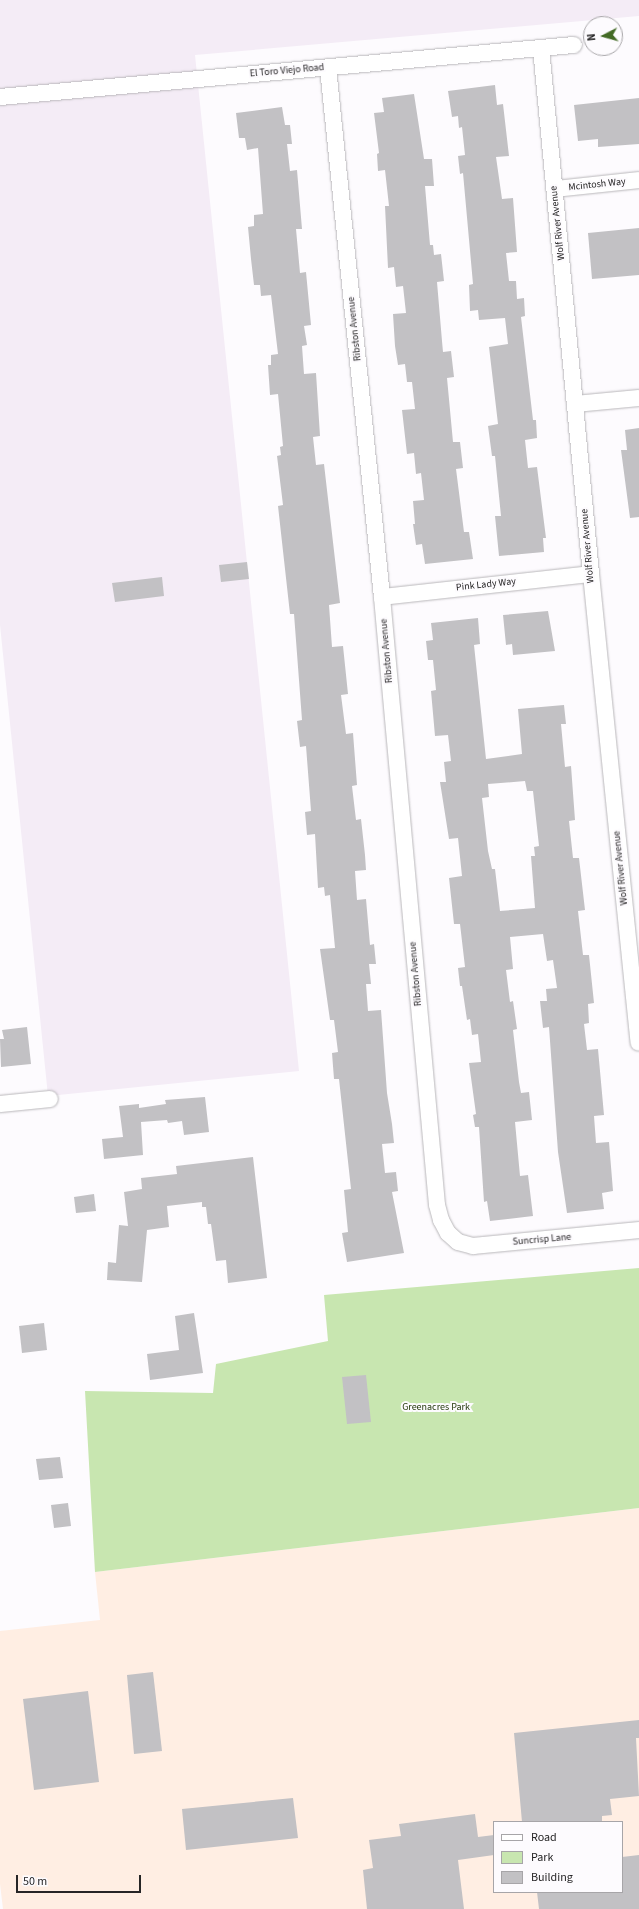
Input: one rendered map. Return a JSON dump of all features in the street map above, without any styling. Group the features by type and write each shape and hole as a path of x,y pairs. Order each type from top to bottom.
{"street":[{"name":"El Toro Viejo Road","path":"0,97 574,45"},
{"name":"Wolf River Avenue","path":"541,48 576,404 590,574 639,1043"},
{"name":"Ribston Avenue","path":"328,68 382,596 437,1205 448,1234"},
{"name":"Mcintosh Way","path":"554,189 639,180"},
{"path":"576,404 639,398"},
{"name":"Pink Lady Way","path":"382,596 590,574"},
{"path":"0,1104 50,1099"},
{"name":"Suncrisp Lane","path":"448,1234 458,1242 473,1246 639,1230"}],"shaded area":[{"path":"0,0 639,0 639,16 623,17 623,16 583,16 583,21 195,55 299,1071 48,1096 0,625"},
{"path":"639,1508 639,1909 3,1909 0,1884 0,1631 100,1620 95,1572"}],"green space":[{"name":"Greenacres Park","path":"639,1268 639,1508 95,1572 85,1391 213,1393 216,1364 328,1341 324,1295"}],"building":[{"path":"495,85 497,105 503,104 509,156 496,157 502,199 513,198 517,252 506,253 509,281 516,281 517,299 524,298 525,316 521,317 533,420 536,420 537,438 525,440 528,468 537,467 546,538 543,538 544,552 499,556 495,516 501,516 495,456 492,456 488,426 498,424 489,347 508,344 505,318 479,320 478,310 470,311 469,285 473,284 463,173 460,174 458,156 465,155 462,127 459,128 458,116 452,117 448,91"},
{"path":"414,94 424,159 432,159 434,186 425,186 430,245 433,245 434,255 441,254 444,281 437,282 443,352 451,351 454,377 447,378 453,442 460,442 463,468 456,469 464,532 469,532 473,559 425,564 422,544 416,545 413,524 415,524 413,501 424,500 421,473 416,474 414,453 407,454 402,410 415,409 412,382 407,382 405,364 398,365 395,346 393,314 406,313 403,286 396,287 394,267 388,268 385,206 389,206 385,170 378,171 377,154 379,153 374,113 384,112 382,98"},
{"path":"639,98 639,144 598,147 598,139 578,141 574,105"},
{"path":"282,107 285,125 290,125 292,144 287,144 290,171 297,170 302,229 296,229 300,273 306,272 311,325 304,326 307,345 302,346 304,374 316,373 320,436 313,437 316,465 324,464 340,603 329,605 332,647 343,646 348,694 341,695 346,734 353,733 357,785 352,786 356,820 361,819 365,855 366,870 355,871 357,900 366,899 370,945 374,944 376,964 369,964 371,984 366,984 368,1011 381,1010 387,1093 394,1143 382,1144 385,1173 396,1172 398,1191 392,1192 404,1253 347,1262 342,1233 348,1232 344,1190 351,1189 339,1079 334,1079 332,1053 338,1052 334,1020 330,1020 320,949 335,948 330,895 325,896 324,887 318,888 315,834 307,835 305,812 311,811 306,746 300,747 297,721 302,720 294,614 290,614 278,506 283,505 277,456 281,455 280,447 283,446 278,394 270,395 268,365 271,365 271,355 278,354 271,295 261,296 260,285 254,285 251,259 248,227 254,226 254,215 263,214 258,148 247,150 245,138 239,138 236,113"},
{"path":"639,228 639,275 592,279 588,233"},
{"path":"639,428 639,517 630,518 621,450 627,450 625,430"},
{"path":"247,562 249,579 221,582 219,565"},
{"path":"162,577 164,596 115,602 112,583"},
{"path":"548,611 555,651 513,655 512,644 506,645 503,615"},
{"path":"478,618 480,644 474,645 486,759 522,754 518,709 564,705 566,724 561,724 565,767 571,766 575,820 569,821 573,858 579,858 585,910 578,911 583,955 589,955 594,1003 588,1004 589,1023 584,1024 587,1050 598,1049 604,1115 594,1116 596,1143 609,1142 613,1191 602,1193 604,1209 567,1213 558,1152 549,1027 543,1028 540,1001 547,1001 546,989 557,988 553,960 547,961 543,934 510,937 513,969 506,970 510,1002 513,1001 517,1029 513,1030 521,1093 529,1092 532,1120 515,1122 520,1176 528,1175 533,1216 490,1221 487,1201 484,1202 479,1127 475,1127 473,1115 476,1114 469,1063 481,1062 478,1034 472,1035 470,1019 467,1020 462,986 460,986 458,968 465,967 460,924 454,924 449,878 462,876 458,838 449,839 440,782 446,782 444,762 451,761 448,735 435,736 431,691 436,690 433,660 428,660 426,641 433,640 431,623","holes":["525,781 527,791 533,791 539,846 534,847 535,856 531,856 535,908 500,911 495,869 492,869 488,851 482,798 489,797 488,784"]},
{"path":"27,1027 31,1064 1,1067 0,1039 4,1039 2,1030"},
{"path":"205,1097 209,1132 184,1135 182,1121 168,1123 167,1120 141,1122 143,1155 104,1159 102,1139 123,1137 119,1106 139,1104 139,1108 166,1104 165,1100"},
{"path":"253,1157 267,1278 228,1283 226,1260 216,1261 211,1224 208,1224 206,1207 202,1207 202,1202 167,1206 169,1227 147,1230 142,1282 107,1280 108,1262 116,1263 119,1225 128,1226 124,1192 142,1189 141,1178 177,1174 176,1166"},
{"path":"94,1194 96,1211 76,1213 74,1197"},
{"path":"194,1313 203,1373 150,1380 147,1354 179,1350 175,1316"},
{"path":"44,1323 47,1350 22,1353 19,1326"},
{"path":"366,1375 371,1422 347,1424 342,1377"},
{"path":"60,1457 63,1478 39,1480 36,1459"},
{"path":"68,1503 71,1526 54,1528 51,1505"},
{"path":"153,1672 162,1751 134,1754 127,1675"},
{"path":"88,1691 99,1782 34,1790 23,1699"},
{"path":"639,1720 639,1738 636,1738 639,1796 610,1799 612,1815 602,1816 602,1821 522,1821 514,1733"},
{"path":"293,1798 298,1838 186,1850 182,1809"},
{"path":"475,1814 478,1837 493,1835 493,1855 458,1860 464,1909 367,1909 363,1870 373,1868 369,1840 401,1836 399,1824"},
{"path":"639,1855 639,1909 539,1909 537,1893 623,1893 623,1857"}]}
